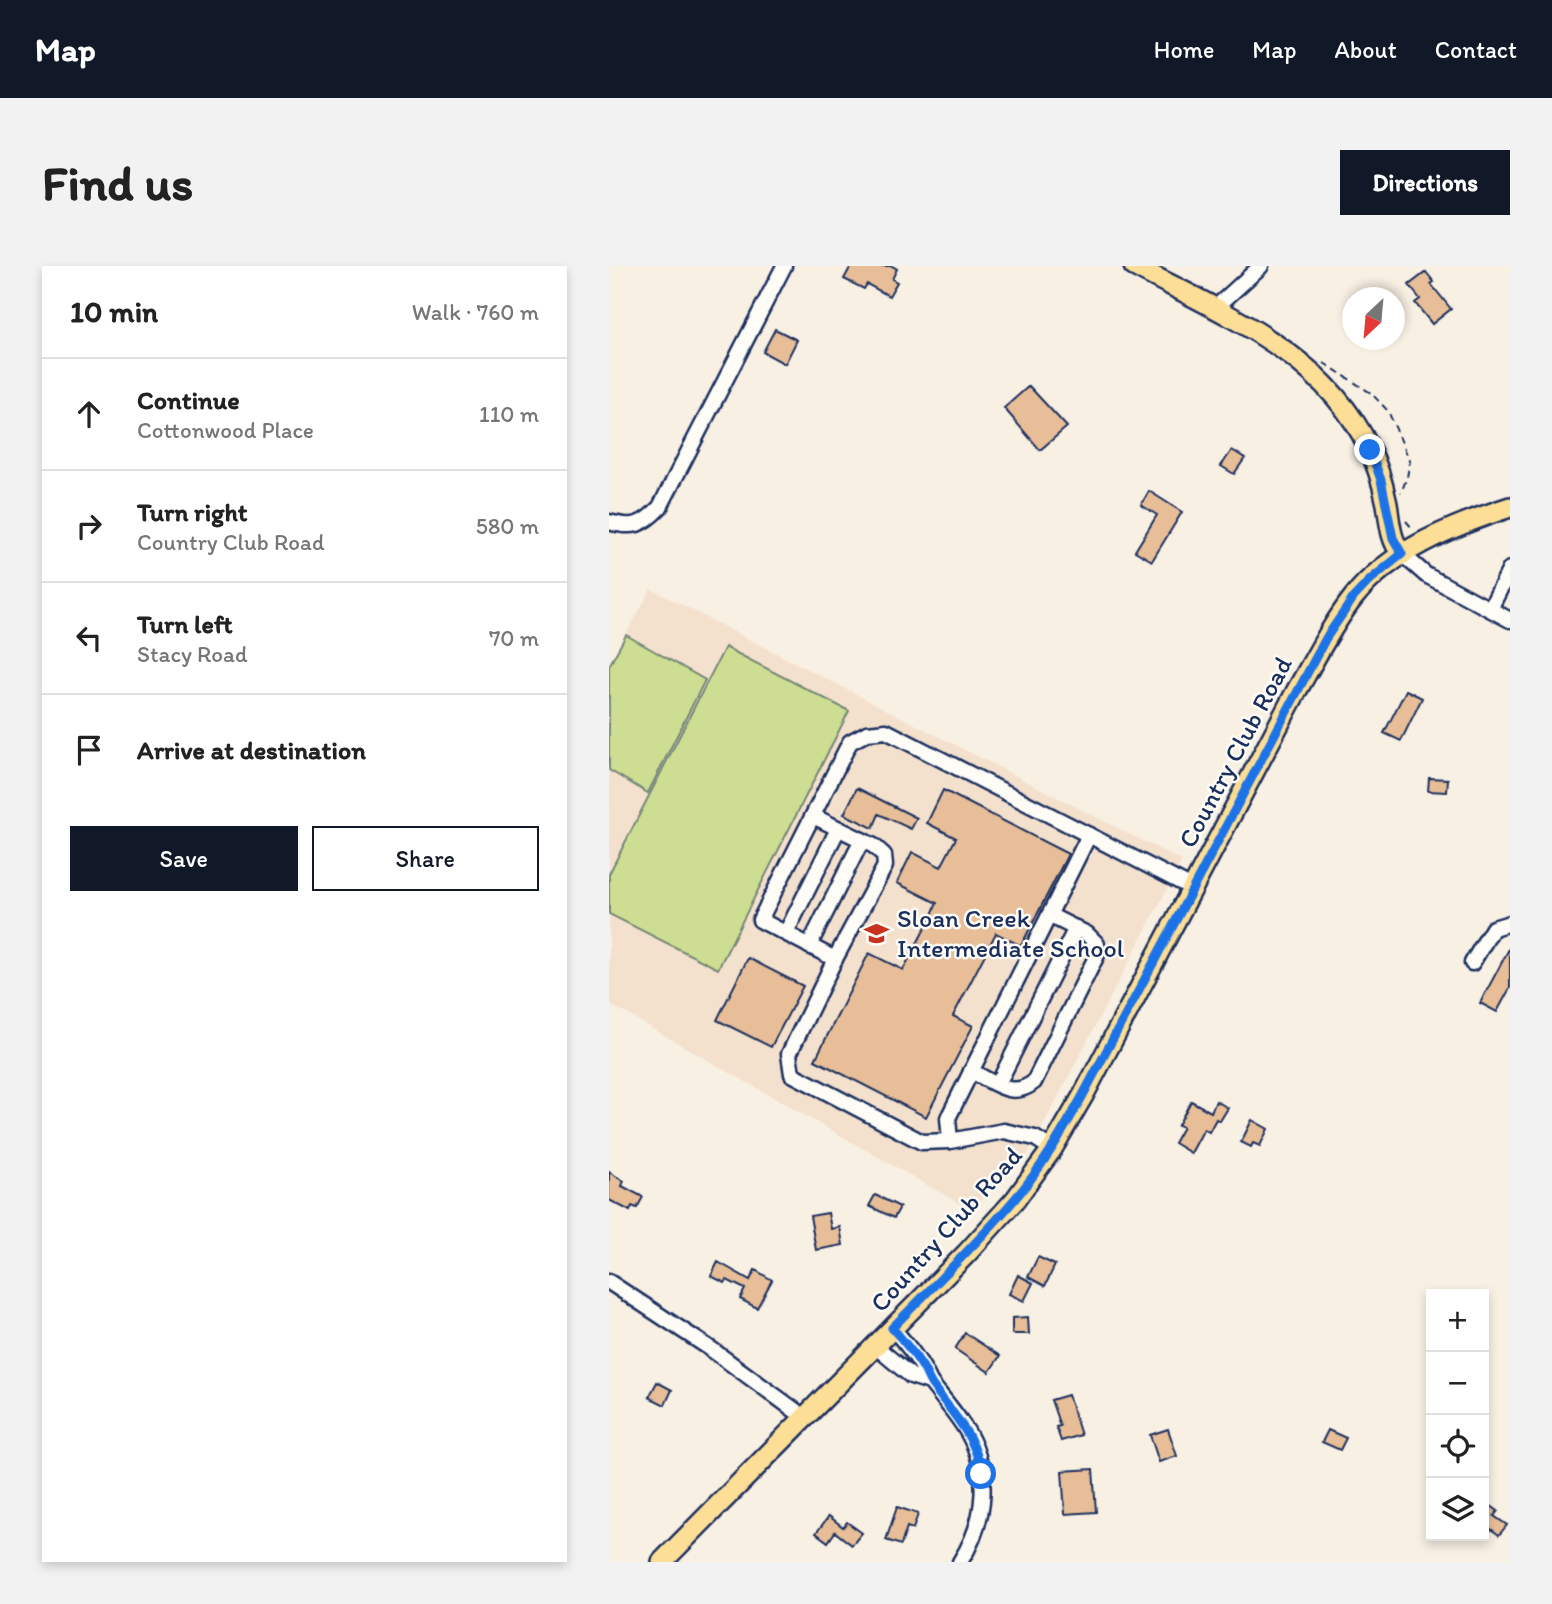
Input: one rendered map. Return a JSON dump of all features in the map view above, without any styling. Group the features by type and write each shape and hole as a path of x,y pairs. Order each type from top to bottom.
{"main road":[{"path":"1134,266 1261,334 1316,375 1341,402 1370,450 1381,480 1393,538 1402,554"},
{"name":"Country Club Road","path":"662,1562 967,1252 1014,1200 1052,1149 1326,638 1354,597 1402,554 1480,517 1510,507"}],"street":[{"path":"609,522 635,526 646,522 660,507 784,266"},
{"path":"1215,309 1261,266"},
{"path":"1402,554 1426,575 1510,620"},
{"path":"1490,609 1510,569"},
{"path":"835,959 760,920 850,742 867,733 886,731 1192,888"},
{"path":"813,816 862,840 884,855 884,866 789,1054 792,1074 922,1142 1004,1131 1035,1138 1052,1149"},
{"path":"786,933 838,829"},
{"path":"950,1140 947,1118 1089,835"},
{"path":"809,946 862,840"},
{"path":"971,1071 1011,1090 1023,1090 1034,1082 1040,1070 1097,955 1097,944 1087,934 1049,915"},
{"path":"1472,963 1493,928 1510,923"},
{"path":"998,1084 1076,928"},
{"path":"609,1282 711,1349 804,1417"},
{"path":"892,1328 913,1352 930,1382 964,1427 980,1465 984,1493 980,1523 960,1562"},
{"path":"875,1346 911,1376 930,1382"}],"shaded area":[{"name":"Sloan Creek Intermediate School","path":"651,589 1182,861 1027,1156 971,1210 609,1004 609,666"}],"green space":[{"path":"626,635 705,680 648,793 609,770 609,666"},
{"path":"725,647 849,711 718,969 609,914 609,874"}],"building":[{"path":"851,266 892,266 897,269 892,279 897,282 889,296 867,284 864,289 844,279"},
{"path":"1426,272 1434,282 1431,284 1451,309 1432,324 1415,303 1420,299 1409,285"},
{"path":"775,329 797,340 785,364 763,352"},
{"path":"1029,386 1067,427 1040,450 1004,408"},
{"path":"1232,450 1245,458 1234,474 1221,466"},
{"path":"1149,491 1182,512 1152,561 1135,551 1157,515 1141,505"},
{"path":"1406,690 1422,698 1401,741 1384,733"},
{"path":"1429,778 1448,779 1447,792 1428,791"},
{"path":"857,788 917,818 911,829 879,814 873,828 844,814"},
{"path":"943,790 1068,854 1021,946 996,933 953,1016 973,1026 926,1117 815,1060 869,953 903,970 931,917 937,903 897,883 912,852 941,867 956,838 927,823"},
{"path":"1510,947 1510,988 1497,1012 1480,1003"},
{"path":"748,958 803,986 771,1047 717,1020"},
{"path":"1191,1101 1211,1112 1216,1101 1228,1108 1220,1121 1216,1119 1209,1132 1204,1129 1191,1153 1174,1143 1183,1127 1178,1125"},
{"path":"1252,1120 1268,1129 1260,1146 1253,1143 1251,1147 1241,1142"},
{"path":"609,1172 624,1181 622,1186 643,1197 637,1208 632,1206 630,1211 609,1200"},
{"path":"875,1195 900,1207 894,1218 869,1206"},
{"path":"828,1213 831,1229 840,1227 843,1245 816,1250 810,1216"},
{"path":"1038,1257 1055,1265 1045,1286 1028,1277"},
{"path":"718,1262 750,1280 755,1270 772,1280 757,1308 740,1299 745,1289 711,1276"},
{"path":"1018,1275 1033,1283 1024,1301 1009,1294"},
{"path":"1028,1317 1029,1334 1012,1334 1012,1318"},
{"path":"965,1333 1000,1356 989,1372 955,1349"},
{"path":"657,1382 672,1390 665,1405 649,1397"},
{"path":"1068,1395 1081,1435 1061,1441 1056,1427 1060,1426 1051,1400"},
{"path":"1168,1429 1177,1456 1159,1462 1150,1435"},
{"path":"1328,1430 1346,1438 1340,1450 1322,1442"},
{"path":"1093,1469 1096,1512 1065,1514 1062,1471"},
{"path":"1489,1505 1498,1511 1494,1516 1507,1525 1499,1535 1489,1528"},
{"path":"897,1507 918,1514 913,1529 907,1527 901,1545 886,1540"},
{"path":"829,1516 843,1527 847,1522 862,1533 852,1545 835,1532 828,1542 816,1533"}],"place":[{"name":"Sloan Creek Intermediate School","path":"877,933"}],"route":[{"path":"981,1474 978,1455 964,1427 930,1382 924,1368 892,1328 1014,1200 1052,1149 1326,638 1354,597 1402,554 1393,538 1381,480 1370,450"}]}
